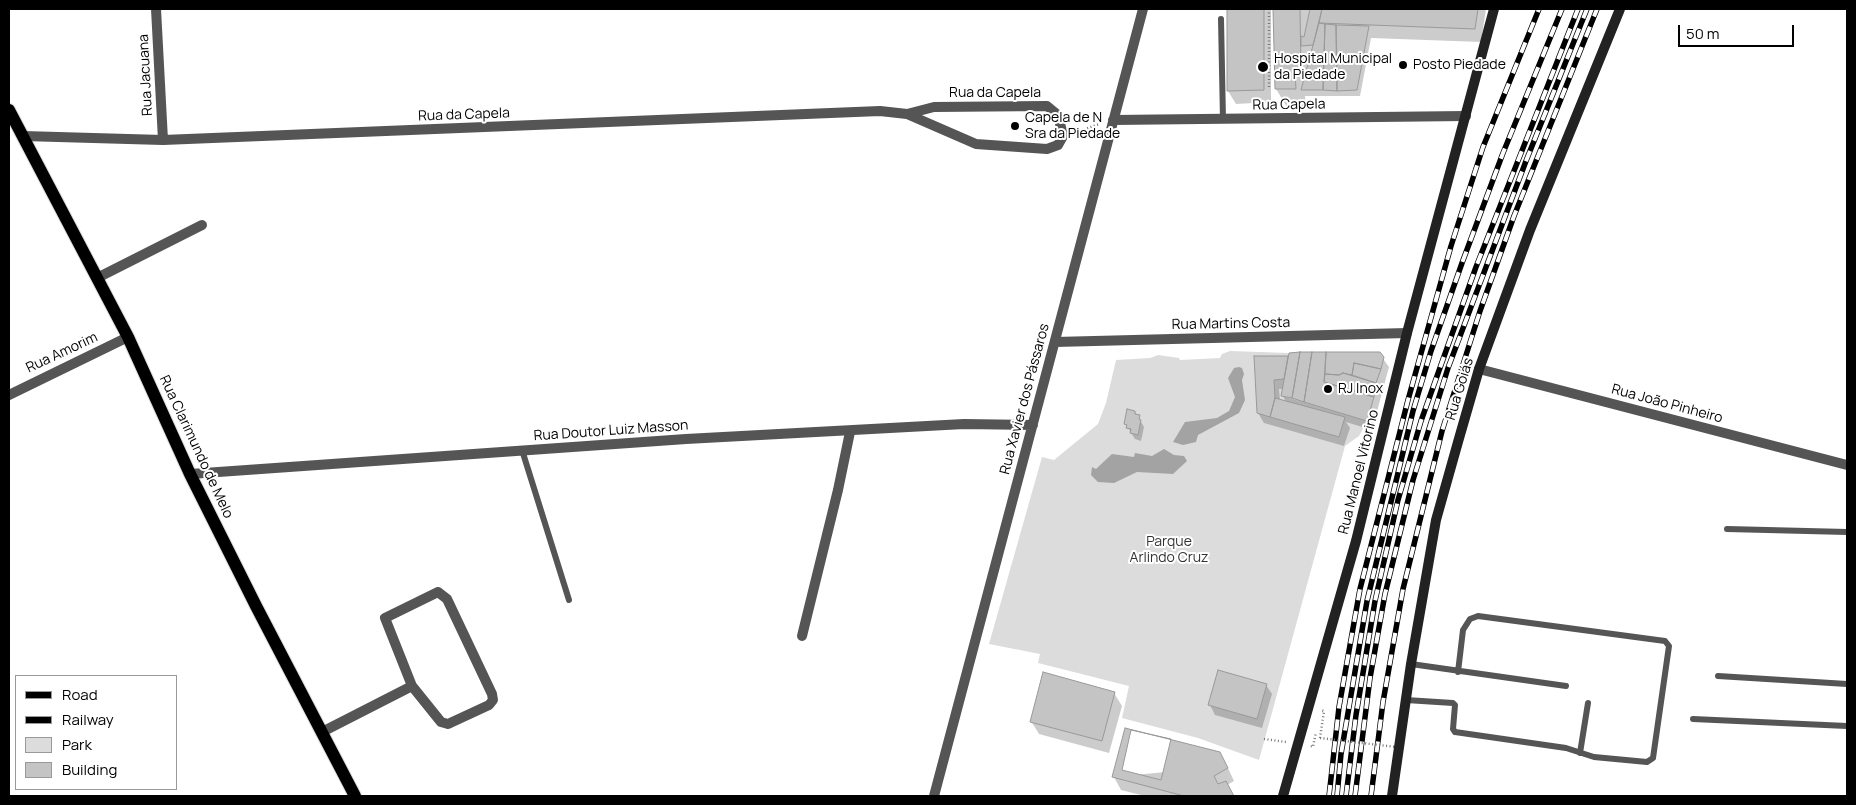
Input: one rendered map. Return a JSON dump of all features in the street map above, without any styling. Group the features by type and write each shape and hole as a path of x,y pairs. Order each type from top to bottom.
{"main road":[{"name":"Rua Manoel Vitorino","path":"1284,796 1356,541 1407,333 1494,9"},
{"name":"Rua Goiás","path":"1392,796 1411,664 1436,520 1479,370 1530,230 1620,9"},
{"name":"Rua Clarimundo de Melo","path":"11,118 23,136 128,337 190,474 355,796"}],"street":[{"name":"Rua Jacuana","path":"156,9 163,140"},
{"name":"Rua Xavier dos Pássaros","path":"934,796 1142,9"},
{"name":"Rua da Capela","path":"23,136 163,140 880,111 907,114 976,144 1047,149 1058,145 1063,136 1058,115 1047,106 934,107 907,114"},
{"name":"Rua Capela","path":"1113,120 1466,116"},
{"path":"97,278 202,225"},
{"name":"Rua Martins Costa","path":"1055,342 1407,333"},
{"name":"Rua Amorim","path":"9,395 128,337"},
{"name":"Rua João Pinheiro","path":"1479,370 1847,465"},
{"name":"Rua Doutor Luiz Masson","path":"190,474 522,450 964,424 1033,425"},
{"path":"802,636 838,490 850,432"},
{"path":"438,592 447,599 492,694 493,700 489,705 444,724 412,686 385,618 438,592"},
{"path":"322,732 412,686"}],"lane":[{"path":"1221,19 1223,120"},
{"path":"522,450 569,600"},
{"path":"1727,529 1847,532"},
{"path":"1406,700 1452,703 1455,705 1452,729 1455,732 1566,748 1594,758 1647,762 1653,758 1669,646 1665,641 1478,616 1470,619 1463,630 1458,672"},
{"path":"1411,664 1566,686"},
{"path":"1718,676 1847,684"},
{"path":"1580,753 1588,703"},
{"path":"1693,719 1847,726"}],"path":[{"path":"1269,9 1269,89"},
{"path":"1063,136 1113,120"},
{"path":"1315,736 1320,710 1324,710 1320,738 1396,747"},
{"path":"1264,739 1298,744"}],"green space":[{"name":"Parque Arlindo Cruz","path":"1230,351 1289,353 1282,396 1367,421 1359,436 1345,446 1259,760 1198,738 1122,718 1129,686 1038,663 1040,654 989,644 1042,457 1054,460 1098,424 1106,403 1116,360 1150,358 1158,355 1179,358 1180,360 1220,358 1222,354"}],"shaded area":[{"path":"1234,368 1242,368 1244,374 1242,380 1245,400 1239,413 1198,435 1196,442 1183,445 1173,442 1185,422 1217,418 1229,411 1235,397 1228,378"},
{"path":"1164,449 1174,455 1184,456 1187,461 1173,474 1137,472 1114,483 1098,482 1091,475 1092,467 1096,469 1112,454 1134,457 1135,453 1152,456"}],"building":[{"path":"1227,9 1264,9 1264,90 1227,91"},
{"path":"1273,9 1300,9 1301,72 1295,72 1296,89 1275,89"},
{"path":"1310,9 1322,9 1313,45 1301,46 1301,36 1304,37"},
{"path":"1322,9 1478,9 1475,29 1319,23"},
{"path":"1319,23 1325,24 1323,90 1301,90"},
{"path":"1325,24 1336,25 1337,91 1323,90"},
{"path":"1336,25 1369,26 1357,90 1337,91"},
{"path":"1300,352 1312,352 1304,402 1292,398"},
{"path":"1300,352 1292,398 1281,396 1289,353"},
{"name":"RJ Inox","path":"1312,352 1326,352 1324,382 1374,397 1367,421 1304,402"},
{"path":"1326,352 1380,352 1384,357 1381,369 1354,363 1352,375 1343,373 1339,375 1325,374"},
{"path":"1254,356 1288,356 1284,379 1274,380 1275,398 1270,417 1257,413"},
{"path":"1354,363 1381,369 1376,383 1352,375"},
{"path":"1343,373 1376,383 1374,397 1324,382 1325,374 1339,375"},
{"path":"1275,398 1345,417 1339,437 1270,417"},
{"path":"1127,409 1135,411 1135,414 1140,415 1138,435 1130,433 1131,429 1126,428 1127,425 1124,424"},
{"path":"1218,670 1267,684 1257,719 1208,705"},
{"path":"1043,672 1115,692 1102,741 1030,722"},
{"path":"1125,728 1220,752 1228,768 1214,776 1218,784 1226,781 1234,796 1184,796 1112,777"},
{"path":"1131,730 1171,739 1161,780 1122,770"}],"railway":[{"path":"1329,796 1339,707 1360,589 1408,400 1451,246 1483,147 1539,9"},
{"path":"1337,796 1341,754 1367,601 1413,411 1431,351 1462,263 1503,153 1562,9"},
{"path":"1346,796 1356,715 1375,601 1398,500 1421,421 1476,267 1578,9"},
{"path":"1355,796 1370,678 1385,594 1413,480 1448,368 1526,161 1587,9"},
{"path":"1371,796 1383,702 1403,589 1442,431 1480,311 1514,216 1597,9"}],"place":[{"name":"Posto Piedade","path":"1403,65"},
{"name":"Hospital Municipal da Piedade","path":"1263,67"},
{"name":"Capela de N Sra da Piedade","path":"1015,126"},
{"name":"RJ Inox","path":"1328,389"}]}
